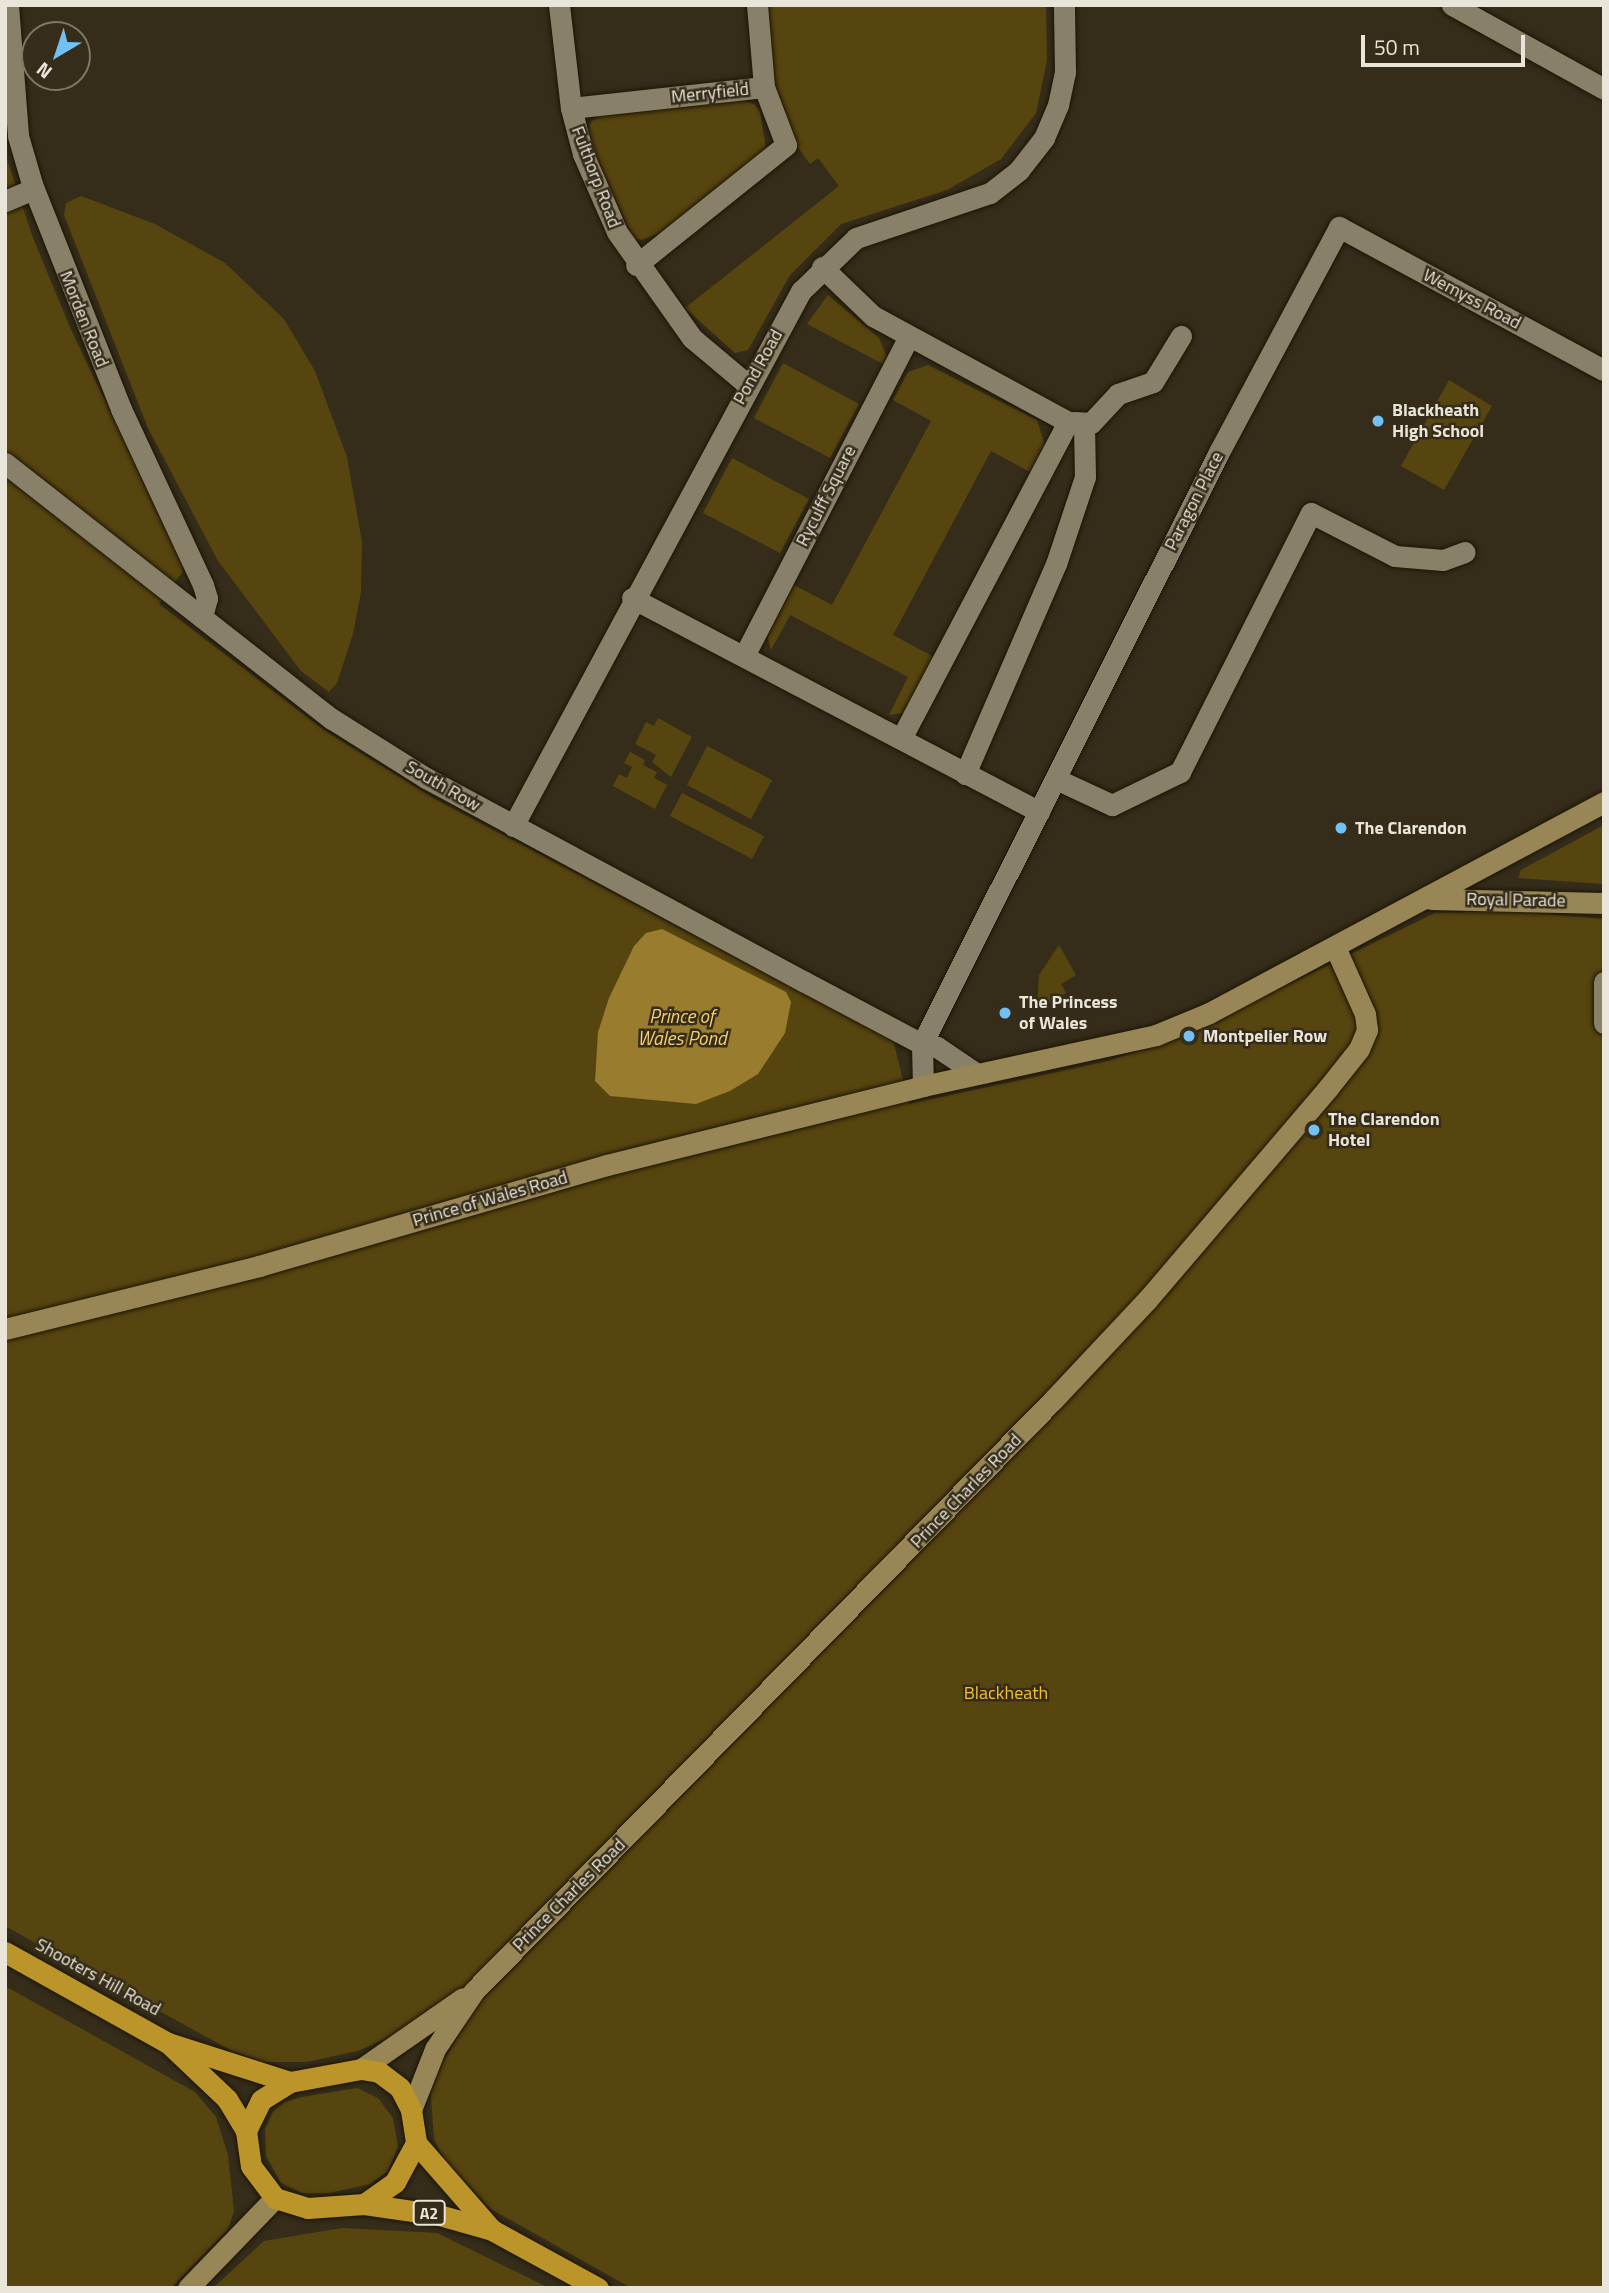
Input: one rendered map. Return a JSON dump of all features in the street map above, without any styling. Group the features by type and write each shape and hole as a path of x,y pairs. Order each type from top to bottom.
{"highway":[{"name":"Shooters Hill Road","path":"5,1952 168,2043 290,2082"},
{"name":"Shooters Hill Road","path":"168,2043 227,2099 246,2131 251,2166 275,2198"},
{"name":"Shooters Hill Road","path":"246,2131 261,2100 290,2082 361,2068"},
{"path":"361,2068 390,2079 411,2110 416,2143"},
{"name":"A2","path":"364,2204 395,2182 416,2143 492,2230"},
{"name":"A2","path":"275,2198 309,2208 364,2204 439,2215 492,2230 598,2288"}],"main road":[{"path":"977,1074 1156,1035 1209,1013 1429,899 1604,803"},
{"name":"Royal Parade","path":"1429,899 1604,903"},
{"name":"Prince Charles Road","path":"411,2110 435,2049 474,1991 1053,1400 1295,1128 1359,1049 1367,1030 1335,947"},
{"name":"Prince of Wales Road","path":"5,1329 259,1266 607,1165 977,1074"},
{"name":"Prince Charles Road","path":"361,2068 474,1991"},
{"path":"188,2288 275,2198"}],"street":[{"name":"Morden Road","path":"8,5 18,136 33,189 121,409 203,585 207,598 202,617"},
{"name":"Fulthorp Road","path":"559,5 571,108 597,190 636,265 692,338 748,385"},
{"path":"757,5 764,87"},
{"name":"Pond Road","path":"513,826 632,598 801,291 821,267 856,238 990,193 1019,170 1044,138 1058,105 1065,72 1064,5"},
{"path":"1452,5 1604,89"},
{"name":"Merryfield","path":"571,108 764,87 786,145 636,265"},
{"path":"5,201 33,189"},
{"name":"Wemyss Road","path":"1339,227 1604,370"},
{"name":"Paragon Place","path":"922,1044 1223,444 1339,227"},
{"path":"821,267 873,316 1076,422 1091,423 1118,394 1153,382 1181,336"},
{"name":"Ryculff Square","path":"744,656 909,337"},
{"path":"901,739 1076,422"},
{"path":"965,774 1056,564 1085,477 1076,422"},
{"name":"South Row","path":"5,463 331,719 513,826 922,1044 937,1047 977,1074"},
{"path":"1056,779 1112,805 1180,772 1311,513 1395,556 1443,560 1465,552"},
{"path":"632,598 1039,813"},
{"path":"1604,982 1604,1023"},
{"path":"922,1044 923,1086"}],"green space":[{"path":"765,5 1046,5 1047,60 1036,113 1001,159 947,190 841,224 790,275 748,350 735,353 685,308 839,186 818,158 810,164 795,143 776,97"},
{"path":"737,99 754,104 760,112 766,149 660,233 641,240 633,237 593,152 588,129 591,122 602,114"},
{"name":"Blackheath","path":"5,153 33,238 72,332 183,563 183,571 159,604 324,730 433,798 893,1040 909,1104 1108,1061 1181,1037 1435,913 1509,911 1604,919 1604,2288 631,2288 491,2209 444,2159 434,2139 430,2084 466,2023 441,2001 389,2037 358,2051 307,2062 263,2062 232,2051 5,1926"},
{"path":"81,196 155,224 225,263 284,319 315,371 347,457 362,542 361,592 353,634 337,683 329,692 301,671 218,561 148,428 64,215 66,203"},
{"path":"828,295 879,338 887,357 885,365 807,324"},
{"path":"783,363 859,404 830,458 754,418"},
{"path":"928,365 1037,420 1045,445 1030,472 991,451 893,635 934,657 904,713 889,715 908,677 790,615 771,650 767,636 794,585 832,605 931,421 893,400 908,372"},
{"path":"1449,380 1492,406 1444,490 1401,466"},
{"path":"732,458 809,499 780,553 703,513"},
{"path":"658,718 692,737 671,777 652,762 656,755 635,744 646,722 654,726"},
{"path":"707,746 772,780 751,819 687,785"},
{"path":"630,752 645,760 643,765 657,772 654,778 667,785 655,809 613,786 619,774 627,778 632,767 624,763"},
{"path":"682,793 764,836 752,859 670,816"},
{"path":"1604,825 1604,884 1518,878 1521,870"},
{"path":"1059,945 1076,975 1061,984 1066,993 1037,1009 1039,975"},
{"path":"5,1986 195,2092 216,2117 228,2155 234,2211 228,2229 171,2288 5,2288"},
{"path":"357,2088 378,2098 393,2118 398,2147 388,2171 370,2184 329,2193 302,2193 281,2183 266,2156 265,2129 273,2112 285,2102 302,2097"},
{"path":"342,2228 437,2233 549,2288 213,2288 264,2241"}],"water":[{"name":"Prince of Wales Pond","path":"662,929 786,992 791,1002 785,1033 758,1074 730,1091 696,1104 610,1096 595,1081 598,1032 609,998 634,946 646,933"}],"place":[{"name":"Blackheath High School","path":"1378,421"},
{"name":"The Clarendon","path":"1341,828"},
{"name":"The Princess of Wales","path":"1005,1013"},
{"name":"Montpelier Row","path":"1189,1036"},
{"name":"The Clarendon Hotel","path":"1314,1130"}]}
